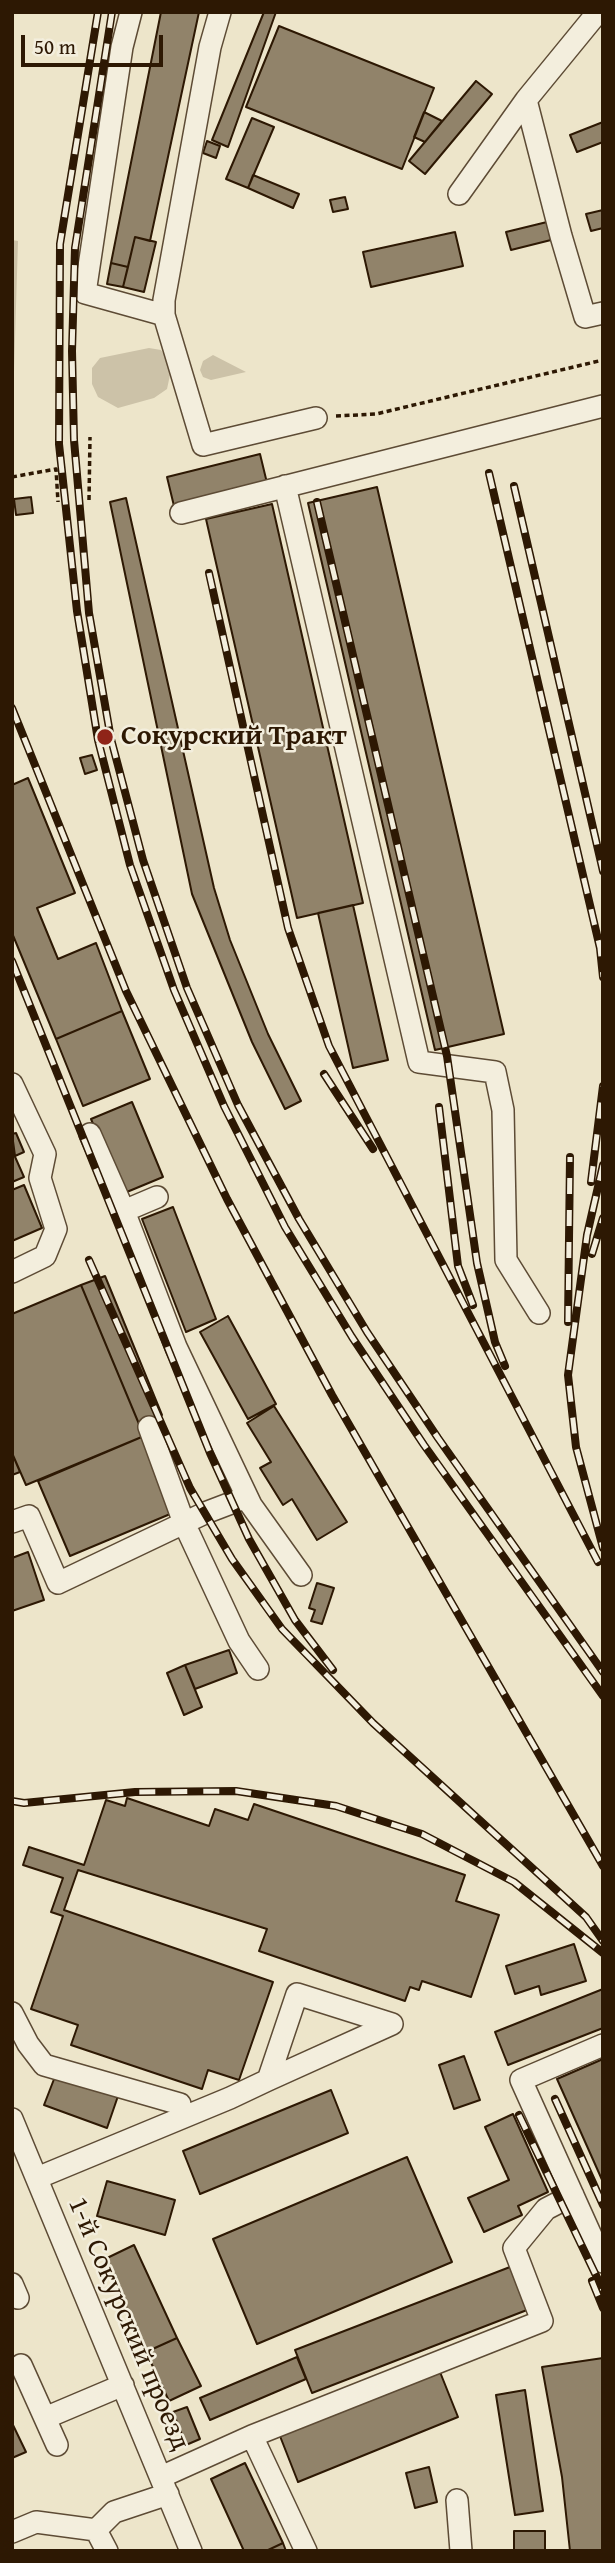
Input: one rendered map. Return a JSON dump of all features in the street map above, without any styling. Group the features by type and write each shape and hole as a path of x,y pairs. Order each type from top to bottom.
{"street":[{"path":"131,12 122,47 85,293 164,315"},
{"path":"220,12 210,47 164,300 164,315 203,445 316,418"},
{"path":"459,194 526,100 598,12"},
{"path":"526,100 561,236 594,315"},
{"path":"181,513 603,406"},
{"path":"285,486 419,1062 495,1072 503,1110 506,1260 539,1313"},
{"path":"12,1084 45,1154 40,1178 56,1228 45,1256 12,1272"},
{"path":"90,1134 124,1211 176,1347 247,1497 300,1575"},
{"path":"124,1211 157,1197"},
{"path":"149,1427 184,1523 239,1641 258,1669"},
{"path":"12,1522 29,1516 58,1583 232,1501 247,1497"},
{"path":"37,2178 268,2080 392,2024 297,1994 268,2080"},
{"path":"12,2013 28,2044 44,2065 180,2104"},
{"path":"603,2045 521,2080 603,2262"},
{"name":"1-й Сокурский проезд","path":"12,2119 191,2551"},
{"path":"96,2530 114,2512 252,2436 542,2321 514,2248 546,2208 573,2195"},
{"path":"21,2365 57,2445"},
{"path":"45,2418 123,2385"},
{"path":"252,2436 306,2551"},
{"path":"457,2500 461,2551"},
{"path":"12,2532 36,2522 96,2530"},
{"path":"96,2530 107,2551"}],"path":[{"path":"316,418 376,414 603,360"},
{"path":"89,500 87,464 90,437"},
{"path":"12,477 56,469 58,502"}],"shaded area":[{"path":"12,240 18,241 12,437"},
{"path":"149,348 161,350 167,359 170,375 167,389 154,398 118,408 98,397 92,384 92,368 100,358"},
{"path":"213,355 246,372 211,380 203,377 200,370 203,361"}],"building":[{"path":"161,12 199,12 150,241 135,237 128,267 111,263"},
{"path":"264,12 276,12 228,147 212,140"},
{"path":"279,26 434,88 402,169 246,107"},
{"path":"476,81 492,94 425,174 409,161"},
{"path":"424,112 442,121 425,142 414,137"},
{"path":"252,118 274,127 248,188 226,179"},
{"path":"603,122 603,142 577,152 570,135"},
{"path":"207,141 220,146 216,158 203,153"},
{"path":"253,175 299,194 293,208 248,188"},
{"path":"345,197 348,209 333,212 330,200"},
{"path":"603,210 603,228 591,231 586,214"},
{"path":"547,222 551,240 511,250 506,232"},
{"path":"455,232 463,266 371,287 363,252"},
{"path":"135,237 156,242 144,292 123,287"},
{"path":"111,263 128,267 123,287 107,284"},
{"path":"260,454 267,483 174,506 167,477"},
{"path":"377,487 504,1034 435,1050 308,503"},
{"path":"31,497 33,513 16,515 14,499"},
{"path":"126,498 214,888 230,940 268,1034 301,1101 285,1109 252,1042 192,894 110,502"},
{"path":"272,504 363,903 297,918 206,519"},
{"path":"92,755 97,770 85,774 80,758"},
{"path":"28,778 75,893 37,908 58,959 96,943 122,1011 56,1039 12,933 12,785"},
{"path":"353,905 388,1060 353,1068 318,913"},
{"path":"122,1011 150,1079 83,1106 56,1039"},
{"path":"132,1102 163,1177 122,1194 91,1119"},
{"path":"16,1133 24,1152 15,1156 12,1134"},
{"path":"12,1150 24,1177 12,1182"},
{"path":"24,1185 42,1228 12,1241 12,1190"},
{"path":"173,1207 216,1319 186,1332 142,1219"},
{"path":"105,1276 162,1415 139,1424 81,1285"},
{"path":"81,1285 144,1436 26,1485 12,1453 12,1314"},
{"path":"228,1316 276,1404 248,1419 200,1332"},
{"path":"274,1406 347,1522 317,1540 292,1499 283,1505 260,1468 271,1462 247,1423"},
{"path":"144,1436 175,1512 70,1556 38,1481"},
{"path":"12,1453 20,1472 12,1475"},
{"path":"28,1552 44,1600 12,1611 12,1558"},
{"path":"317,1583 334,1588 322,1624 311,1621 315,1610 309,1608"},
{"path":"229,1650 237,1673 195,1689 185,1665"},
{"path":"185,1665 202,1707 184,1715 167,1673"},
{"path":"127,1798 209,1826 215,1809 248,1820 254,1804 465,1875 456,1901 499,1915 471,1997 422,1981 419,1990 410,1987 405,2001 259,1951 267,1929 78,1870 64,1910 273,1982 239,2080 208,2070 202,2089 71,2045 78,2025 31,2009 63,1916 51,1912 63,1878 23,1865 29,1847 84,1865 106,1800 125,1806"},
{"path":"574,1944 586,1981 541,1995 539,1986 515,1994 506,1966"},
{"path":"603,1989 603,2028 508,2065 495,2032"},
{"path":"464,2056 480,2100 454,2109 439,2065"},
{"path":"603,2059 603,2182 557,2079"},
{"path":"56,2074 118,2096 107,2128 44,2105"},
{"path":"331,2090 348,2133 200,2194 183,2151"},
{"path":"513,2114 548,2192 518,2206 522,2215 484,2232 468,2198 509,2180 485,2127"},
{"path":"407,2157 452,2262 257,2344 213,2239"},
{"path":"107,2181 175,2200 165,2235 97,2216"},
{"path":"134,2245 177,2338 146,2352 105,2259"},
{"path":"510,2267 527,2310 312,2393 295,2350"},
{"path":"177,2338 201,2386 169,2401 146,2352"},
{"path":"297,2357 306,2379 210,2420 200,2398"},
{"path":"603,2358 603,2551 570,2551 562,2477 542,2367"},
{"path":"438,2367 458,2417 298,2482 278,2431"},
{"path":"525,2390 543,2511 515,2515 496,2395"},
{"path":"187,2407 200,2439 186,2445 173,2412"},
{"path":"12,2423 26,2452 12,2458"},
{"path":"245,2463 283,2543 266,2551 244,2551 211,2479"},
{"path":"429,2467 437,2502 415,2508 406,2473"},
{"path":"514,2531 545,2531 545,2551 514,2551"},
{"path":"283,2543 286,2551 266,2551"}],"railway":[{"path":"98,12 60,244 59,444 77,611 98,740 130,865 174,990 224,1106 285,1227 352,1337 424,1445 603,1696"},
{"path":"112,12 75,248 72,351 74,440 89,613 111,739 143,860 187,988 238,1105 299,1219 367,1332 438,1438 603,1672"},
{"path":"489,473 600,948 603,977"},
{"path":"514,486 603,871"},
{"path":"317,502 447,1056 477,1263 495,1342 505,1366"},
{"path":"209,573 288,928 329,1046 598,1562"},
{"path":"12,708 126,991 227,1199 332,1395 603,1866"},
{"path":"12,961 210,1453 249,1539 295,1620 333,1670"},
{"path":"324,1074 373,1149"},
{"path":"591,1182 603,1086"},
{"path":"439,1107 458,1266 473,1305"},
{"path":"568,1322 570,1157"},
{"path":"603,1165 587,1235 568,1375 576,1447 603,1548"},
{"path":"592,1254 603,1218"},
{"path":"89,1260 190,1488 232,1559 282,1629 373,1723 586,1917 603,1941"},
{"path":"12,1801 24,1803 135,1792 236,1791 336,1806 422,1834 514,1882 603,1953"},
{"path":"555,2099 603,2205"},
{"path":"519,2115 603,2290"},
{"path":"592,2281 603,2308"}],"place":[{"name":"Сокурский Тракт","path":"105,737"}]}
